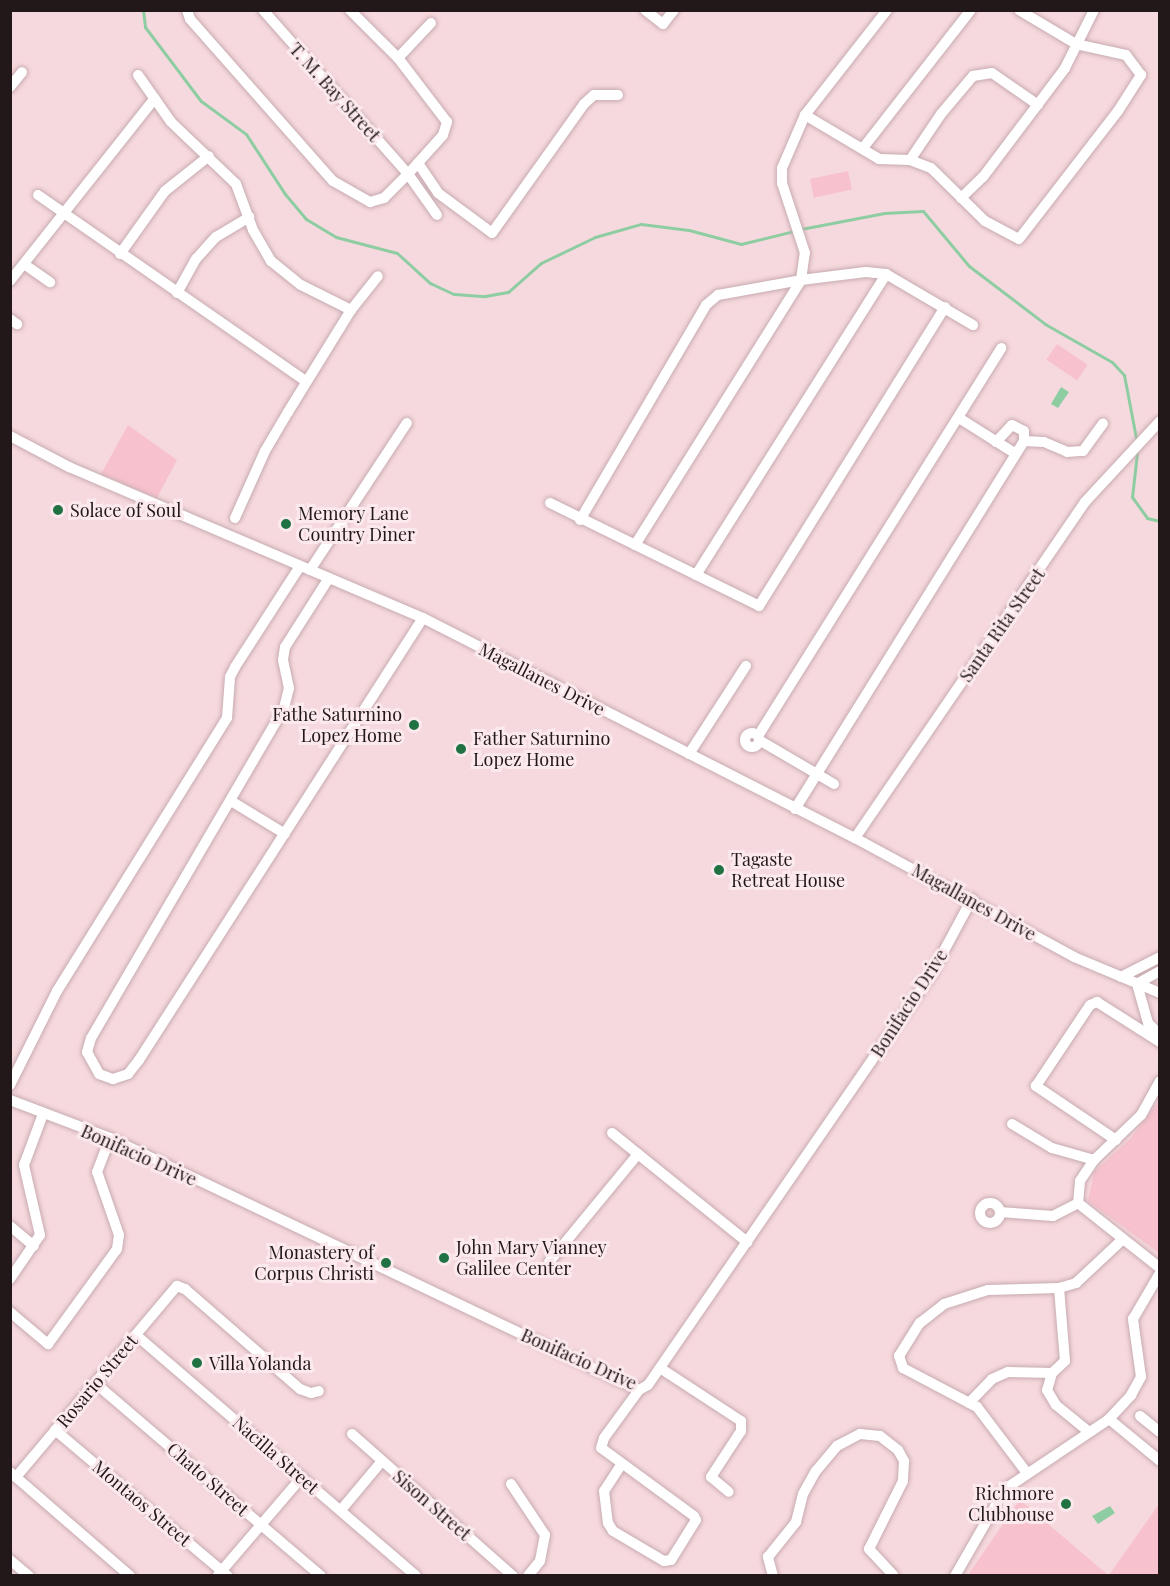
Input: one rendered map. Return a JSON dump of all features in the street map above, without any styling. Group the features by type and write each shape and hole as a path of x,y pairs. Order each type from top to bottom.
{"street":[{"path":"187,10 190,19 333,181 370,202 384,198 408,174 443,135 447,122 398,58 351,10"},
{"name":"T. M. Bay Street","path":"262,10 408,174 437,215"},
{"path":"645,10 663,24 674,10"},
{"path":"635,545 801,280 805,253 782,183 782,168 805,115 887,10"},
{"path":"863,148 970,10"},
{"path":"805,115 879,159 910,160 943,176 961,198 985,221 1018,239 1111,121 1137,86 1141,75 1126,55 1076,44 1019,10"},
{"path":"961,198 982,177 1065,69 1094,10"},
{"path":"398,58 431,23"},
{"path":"10,87 22,72"},
{"path":"910,160 941,114 973,76 992,74 1038,105"},
{"path":"138,75 171,122 236,184 249,217 272,261 302,285 351,310"},
{"path":"418,163 438,193 492,233 584,105 594,95 618,95"},
{"path":"10,281 155,98"},
{"path":"120,254 165,190 209,156"},
{"path":"38,195 306,381"},
{"path":"177,293 196,259 216,237 249,217"},
{"path":"24,264 50,282"},
{"path":"580,520 706,305 718,295 734,290 801,280 866,272 886,274 973,325"},
{"path":"696,575 886,274"},
{"path":"232,527 265,451 351,310 378,276"},
{"path":"550,503 580,520 759,606 945,307"},
{"path":"834,784 758,738 1001,348"},
{"path":"959,418 1016,454"},
{"name":"Santa Rita Street","path":"855,837 1085,502 1160,421"},
{"path":"10,1085 57,991 227,718 230,677 235,667 406,423"},
{"path":"1024,441 1044,442 1067,452 1083,451 1103,423"},
{"path":"795,809 1024,441 1024,431 1012,425 996,442"},
{"name":"Magallanes Drive","path":"10,436 69,467 232,527 305,568 423,618 795,809 855,837 972,899 1074,957 1159,996"},
{"path":"329,578 285,647 283,660 289,688 285,708 91,1038 87,1052 99,1074 113,1079 128,1074 140,1060 423,618"},
{"path":"689,754 746,666"},
{"path":"231,801 285,834"},
{"name":"Bonifacio Drive","path":"10,1100 110,1138 639,1390 660,1368 932,973 972,899"},
{"path":"1121,977 1160,957"},
{"path":"1160,971 1137,984 1148,1023 1160,1035"},
{"path":"1116,1140 1036,1086 1090,1005 1097,1002 1160,1042"},
{"path":"1078,1203 1080,1181 1094,1160 1141,1115 1160,1081"},
{"path":"10,1279 34,1246 40,1224 24,1165 43,1114"},
{"path":"1012,1124 1052,1148 1094,1160"},
{"path":"612,1133 747,1242"},
{"path":"10,1311 48,1344 117,1249 119,1235 97,1172 110,1138"},
{"path":"549,1262 638,1154"},
{"path":"1000,1212 1053,1216 1078,1203"},
{"path":"955,1575 994,1503 1012,1483 1109,1419 1131,1395 1141,1377 1133,1319 1160,1270 1078,1203"},
{"path":"10,1226 34,1246"},
{"path":"1028,1473 977,1407 941,1391 900,1364 900,1354 920,1323 937,1308 966,1295 988,1290 1059,1288 1084,1277 1123,1239"},
{"name":"Rosario Street","path":"13,1474 96,1383 177,1286 186,1289 300,1389 319,1391"},
{"path":"1059,1288 1065,1361 1052,1373 1047,1390 1051,1399 1089,1432"},
{"name":"Nacilla Street","path":"136,1335 416,1575"},
{"path":"660,1368 741,1421 741,1431 711,1477 729,1492"},
{"path":"969,1403 992,1379 1008,1372 1052,1373"},
{"name":"Chato Street","path":"96,1383 321,1575"},
{"path":"621,1465 604,1491 608,1523 613,1531 664,1561 671,1560 696,1521 694,1516 621,1465 601,1448 604,1438 639,1390"},
{"path":"1140,1416 1160,1432"},
{"path":"1109,1419 1160,1461"},
{"name":"Montaos Street","path":"55,1430 223,1574"},
{"name":"Sison Street","path":"352,1434 513,1575"},
{"path":"773,1575 768,1557 796,1522 803,1494 816,1472 837,1446 860,1434 880,1436 898,1450 904,1461 903,1482 869,1549 894,1575"},
{"path":"341,1510 382,1461"},
{"path":"13,1474 130,1575"},
{"path":"223,1574 302,1478"},
{"path":"511,1484 545,1534 540,1561 528,1575"},
{"path":"10,1560 29,1575"}],"shaded area":[{"path":"848,171 852,190 814,198 810,179"},
{"path":"1057,344 1088,365 1077,380 1046,360"},
{"path":"1061,387 1069,392 1058,408 1051,404"},
{"path":"128,425 177,460 157,498 101,474"},
{"path":"1159,1101 1159,1253 1088,1201 1094,1172 1131,1138"},
{"path":"1020,1500 1108,1575 968,1575"},
{"path":"1159,1504 1159,1575 1109,1575"},
{"path":"1110,1506 1115,1513 1098,1524 1092,1516"}],"waterway":[{"path":"143,10 145,27 201,101 246,134 285,194 306,219 336,237 397,253 430,283 454,294 485,296 508,292 541,263 595,237 641,224 689,230 741,244 794,231"},
{"path":"801,229 884,213 923,211 969,266 1045,324 1112,362 1124,375 1136,438"},
{"path":"1137,453 1132,497 1147,518 1160,521"}],"place":[{"name":"Solace of Soul","path":"58,510"},
{"name":"Memory Lane Country Diner","path":"286,524"},
{"name":"Fathe Saturnino Lopez Home","path":"414,725"},
{"name":"Father Saturnino Lopez Home","path":"461,749"},
{"name":"Tagaste Retreat House","path":"719,870"},
{"name":"John Mary Vianney Galilee Center","path":"444,1258"},
{"name":"Monastery of Corpus Christi","path":"386,1263"},
{"name":"Villa Yolanda","path":"197,1363"},
{"name":"Richmore Clubhouse","path":"1066,1504"}]}
